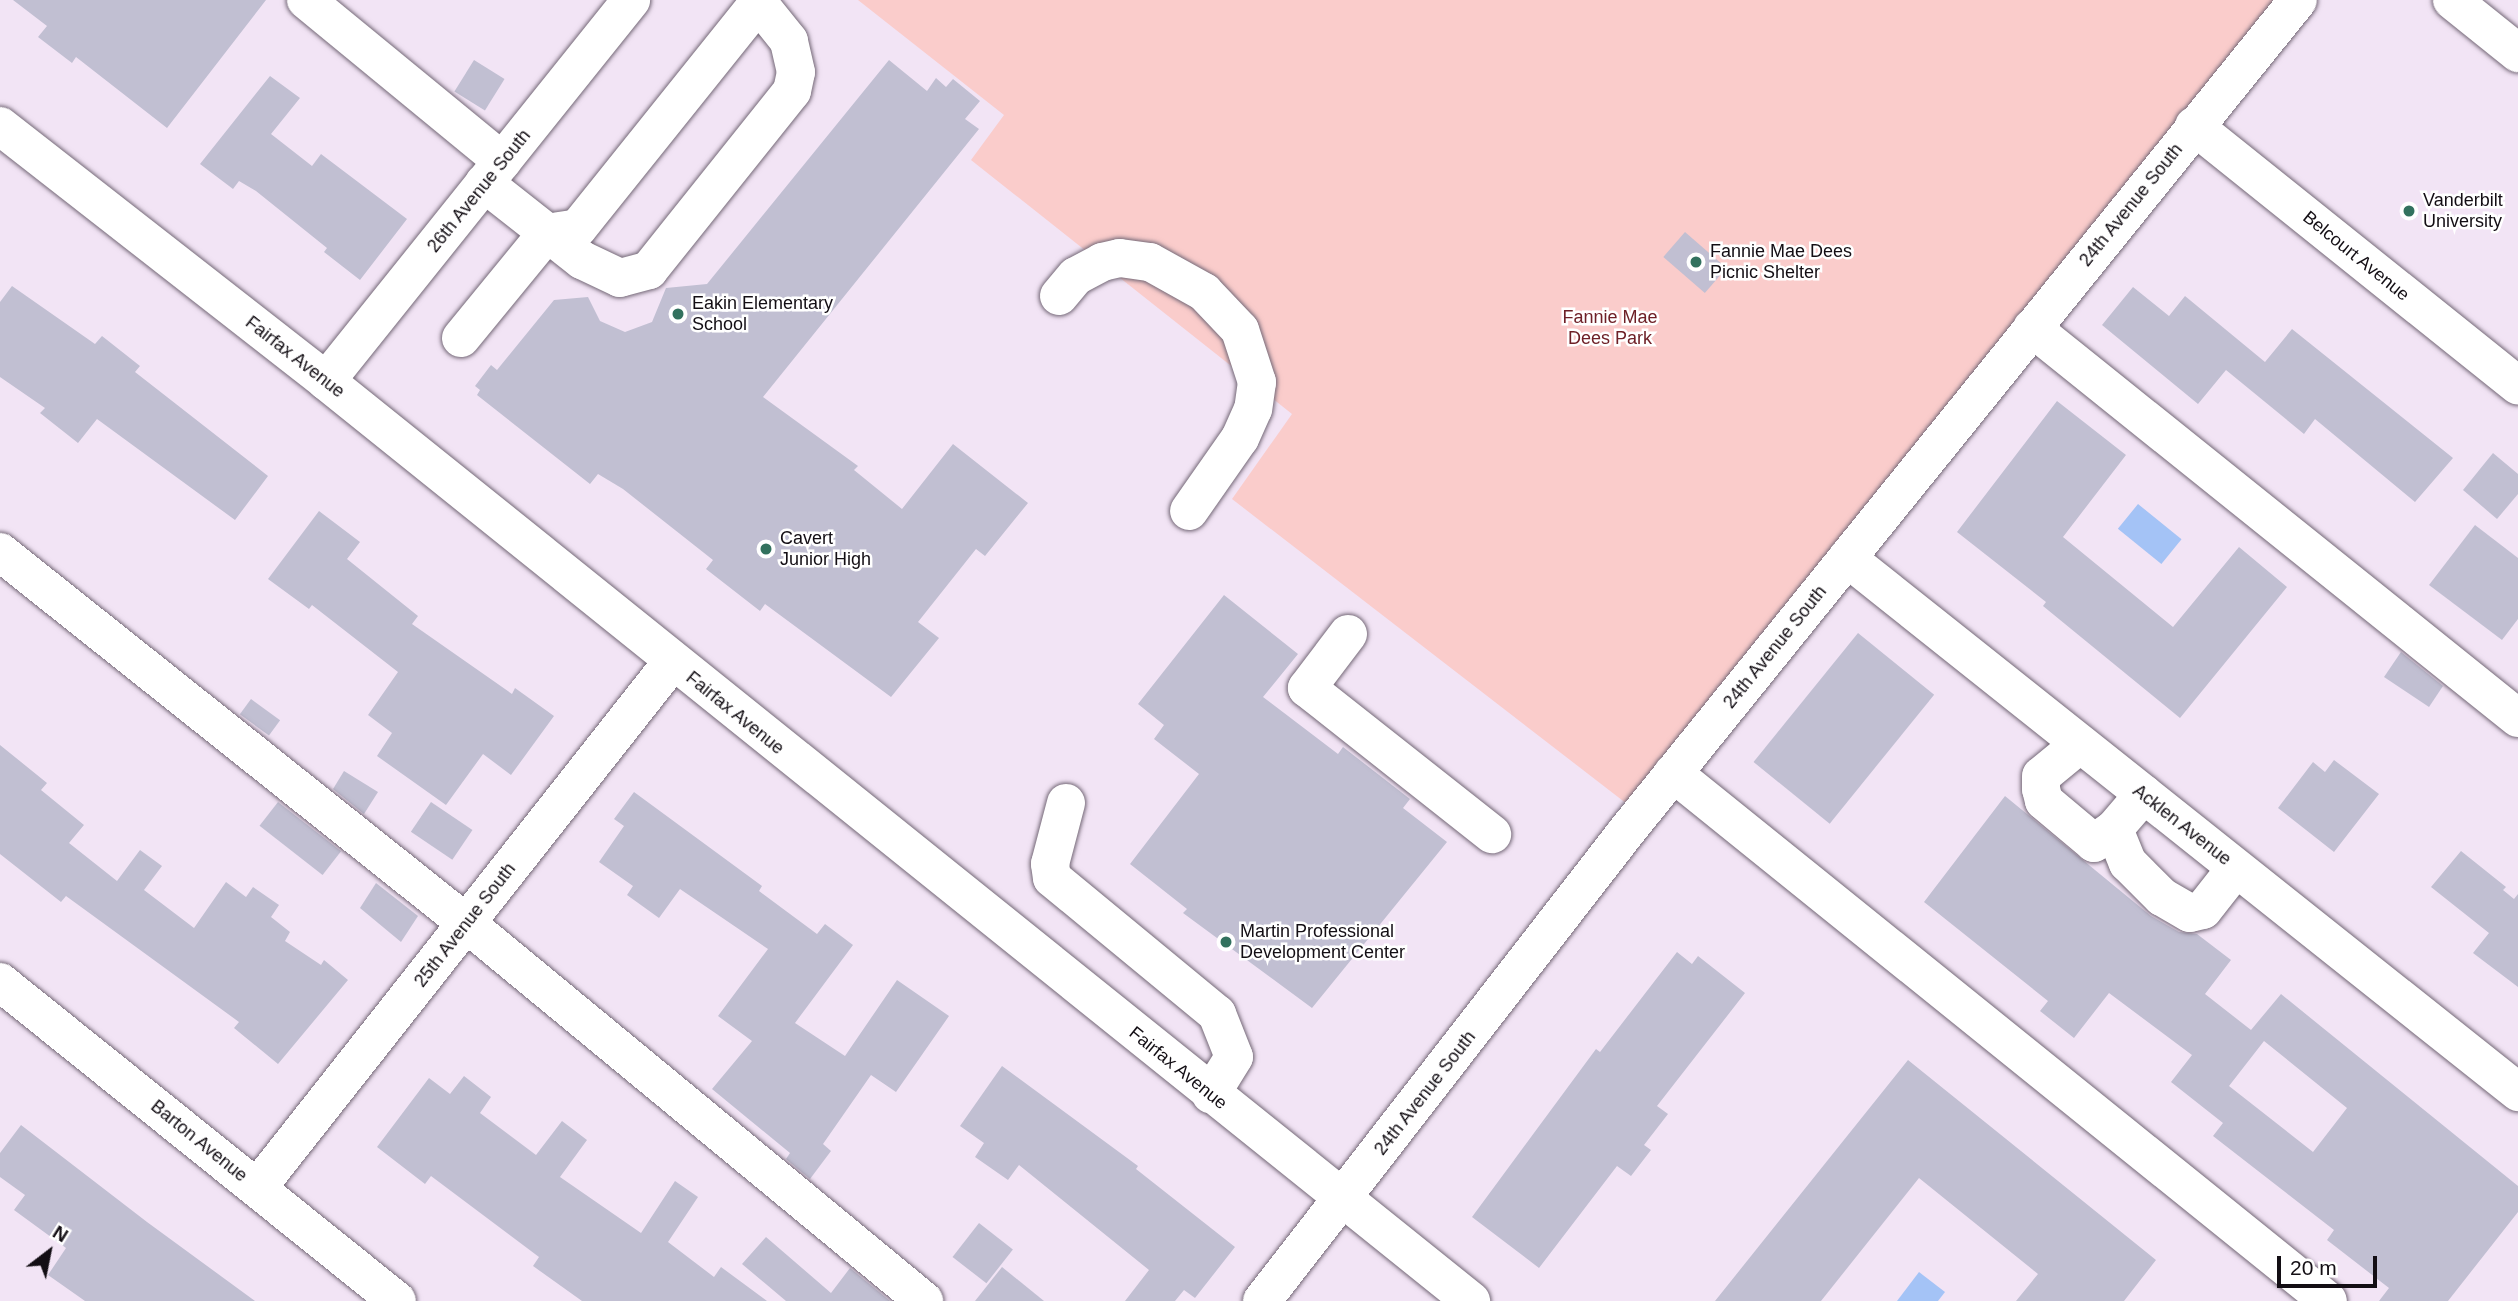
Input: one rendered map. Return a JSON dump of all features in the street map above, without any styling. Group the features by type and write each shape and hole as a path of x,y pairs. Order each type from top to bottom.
{"street":[{"path":"306,0 493,172 547,233 582,260 620,278 649,270 792,91 796,72 789,41 758,1 578,228 547,233 461,338"},
{"name":"26th Avenue South","path":"326,381 631,0"},
{"name":"24th Avenue South","path":"1262,1301 1673,773 2298,0"},
{"path":"2452,0 2518,54"},
{"name":"Fairfax Avenue","path":"0,126 326,381 672,662 1471,1301"},
{"name":"Belcourt Avenue","path":"2194,126 2518,386"},
{"path":"1059,296 1084,270 1120,258 1162,266 1204,292 1240,330 1254,369 1256,395 1240,438 1189,511"},
{"path":"2032,328 2518,718"},
{"path":"0,552 466,923 924,1301"},
{"name":"Acklen Avenue","path":"1847,558 2518,1092"},
{"path":"1348,634 1307,688 1492,834"},
{"name":"25th Avenue South","path":"258,1187 672,662"},
{"path":"2080,744 2041,776 2044,801 2094,843 2114,829 2144,794"},
{"path":"1673,773 2328,1301"},
{"path":"1066,803 1050,864 1052,878 1217,1014 1234,1057 1211,1094"},
{"path":"2114,829 2128,863 2162,897 2190,913 2203,909 2236,868"},
{"name":"Barton Avenue","path":"0,982 397,1301"}],"green space":[{"name":"Fannie Mae Dees Park","path":"858,0 2298,0 1640,814 1232,499 1292,414 971,160 1004,115"}],"water":[{"path":"2138,504 2182,539 2161,564 2118,529"},
{"path":"1919,1272 1945,1292 1938,1301 1897,1301"}],"building":[{"path":"13,0 266,0 167,128 76,57 72,63 38,37 47,26"},
{"path":"474,60 505,79 485,110 454,91"},
{"path":"889,60 927,91 936,78 946,87 953,79 980,101 965,119 979,129 763,397 858,466 854,470 902,509 953,444 1028,503 985,556 976,549 918,622 939,638 891,697 765,604 760,611 706,569 713,560 623,489 598,474 590,484 477,395 480,390 475,386 491,365 497,370 554,300 588,297 600,321 625,332 652,322 666,288 707,284"},
{"path":"270,76 300,98 271,134 312,166 321,154 407,219 360,280 324,252 327,248 256,191 239,181 233,189 200,164"},
{"name":"Fannie Mae Dees Picnic Shelter","path":"1685,232 1727,268 1705,293 1663,257"},
{"path":"12,286 95,344 102,336 140,366 135,372 268,476 235,520 97,419 78,443 40,413 45,408 0,377 0,302"},
{"path":"2133,287 2169,316 2185,296 2265,362 2292,329 2453,458 2415,502 2315,419 2304,434 2226,370 2198,404 2102,325"},
{"path":"2057,401 2126,455 2063,537 2173,627 2239,547 2287,587 2180,718 2043,606 2046,602 1957,532"},
{"path":"2493,453 2518,474 2518,494 2497,519 2463,490"},
{"path":"319,511 360,542 347,559 418,616 412,624 512,694 515,688 554,716 511,775 483,754 446,805 377,756 392,733 368,715 398,672 312,605 309,609 268,579"},
{"path":"2475,525 2518,558 2518,619 2502,640 2429,585"},
{"path":"1224,595 1298,654 1263,697 1338,754 1343,747 1410,799 1403,808 1447,842 1312,1008 1183,913 1187,909 1130,864 1199,774 1154,739 1164,725 1138,704"},
{"path":"1858,633 1934,695 1830,824 1754,762"},
{"path":"2401,652 2443,686 2429,707 2384,677"},
{"path":"251,699 280,720 269,736 240,714"},
{"path":"0,745 47,783 41,790 84,825 69,843 117,881 140,850 162,866 144,890 194,928 226,882 246,897 253,887 279,905 271,917 290,932 285,941 321,965 324,960 348,980 278,1064 234,1028 239,1022 66,896 61,902 0,854"},
{"path":"2334,760 2379,794 2334,852 2278,808 2313,762 2325,772"},
{"path":"344,771 378,792 364,814 333,789"},
{"path":"634,792 762,886 759,891 817,934 825,924 853,945 795,1023 845,1056 897,980 949,1016 896,1092 871,1075 823,1144 831,1151 810,1179 786,1159 790,1153 712,1089 752,1041 718,1016 768,949 680,889 659,918 627,895 633,886 599,862 624,826 614,819"},
{"path":"2005,796 2151,916 2179,932 2197,934 2231,960 2205,994 2251,1030 2281,994 2518,1186 2518,1212 2448,1301 2379,1301 2389,1288 2327,1240 2334,1230 2213,1136 2223,1123 2171,1082 2192,1055 2109,993 2074,1038 2040,1011 2048,1001 1924,902","holes":["2264,1041 2347,1108 2313,1152 2229,1086"]},
{"path":"278,802 341,851 323,875 260,826"},
{"path":"431,802 472,830 452,860 411,832"},
{"path":"2461,851 2506,887 2503,890 2514,899 2518,894 2518,987 2473,953 2489,933 2431,887"},
{"path":"376,883 418,916 401,942 360,908"},
{"path":"1677,952 1692,964 1698,956 1745,993 1657,1106 1668,1114 1644,1145 1651,1150 1631,1176 1617,1166 1539,1268 1472,1217 1596,1049 1600,1052"},
{"path":"1908,1060 2156,1260 2124,1301 2016,1301 2038,1274 1919,1178 1821,1301 1715,1301"},
{"path":"1002,1066 1138,1166 1136,1169 1235,1247 1195,1298 1184,1290 1175,1301 1125,1301 1149,1270 1019,1165 1008,1180 975,1157 984,1143 960,1126"},
{"path":"464,1076 491,1097 480,1113 536,1155 562,1121 587,1140 560,1177 641,1233 675,1181 698,1197 668,1242 714,1277 721,1267 767,1301 582,1301 533,1266 539,1257 431,1176 425,1184 377,1147 429,1078 450,1094"},
{"path":"21,1125 255,1301 85,1301 48,1275 66,1248 14,1210 25,1195 0,1177 0,1153"},
{"path":"979,1223 1013,1249 986,1283 953,1257"},
{"path":"766,1237 831,1293 850,1268 890,1301 786,1301 742,1264"},
{"path":"1002,1267 1044,1301 975,1301"}],"place":[{"name":"Vanderbilt University","path":"2409,211"},
{"name":"Fannie Mae Dees Picnic Shelter","path":"1696,262"},
{"name":"Eakin Elementary School","path":"678,314"},
{"name":"Cavert Junior High","path":"766,549"},
{"name":"Martin Professional Development Center","path":"1226,942"}]}
